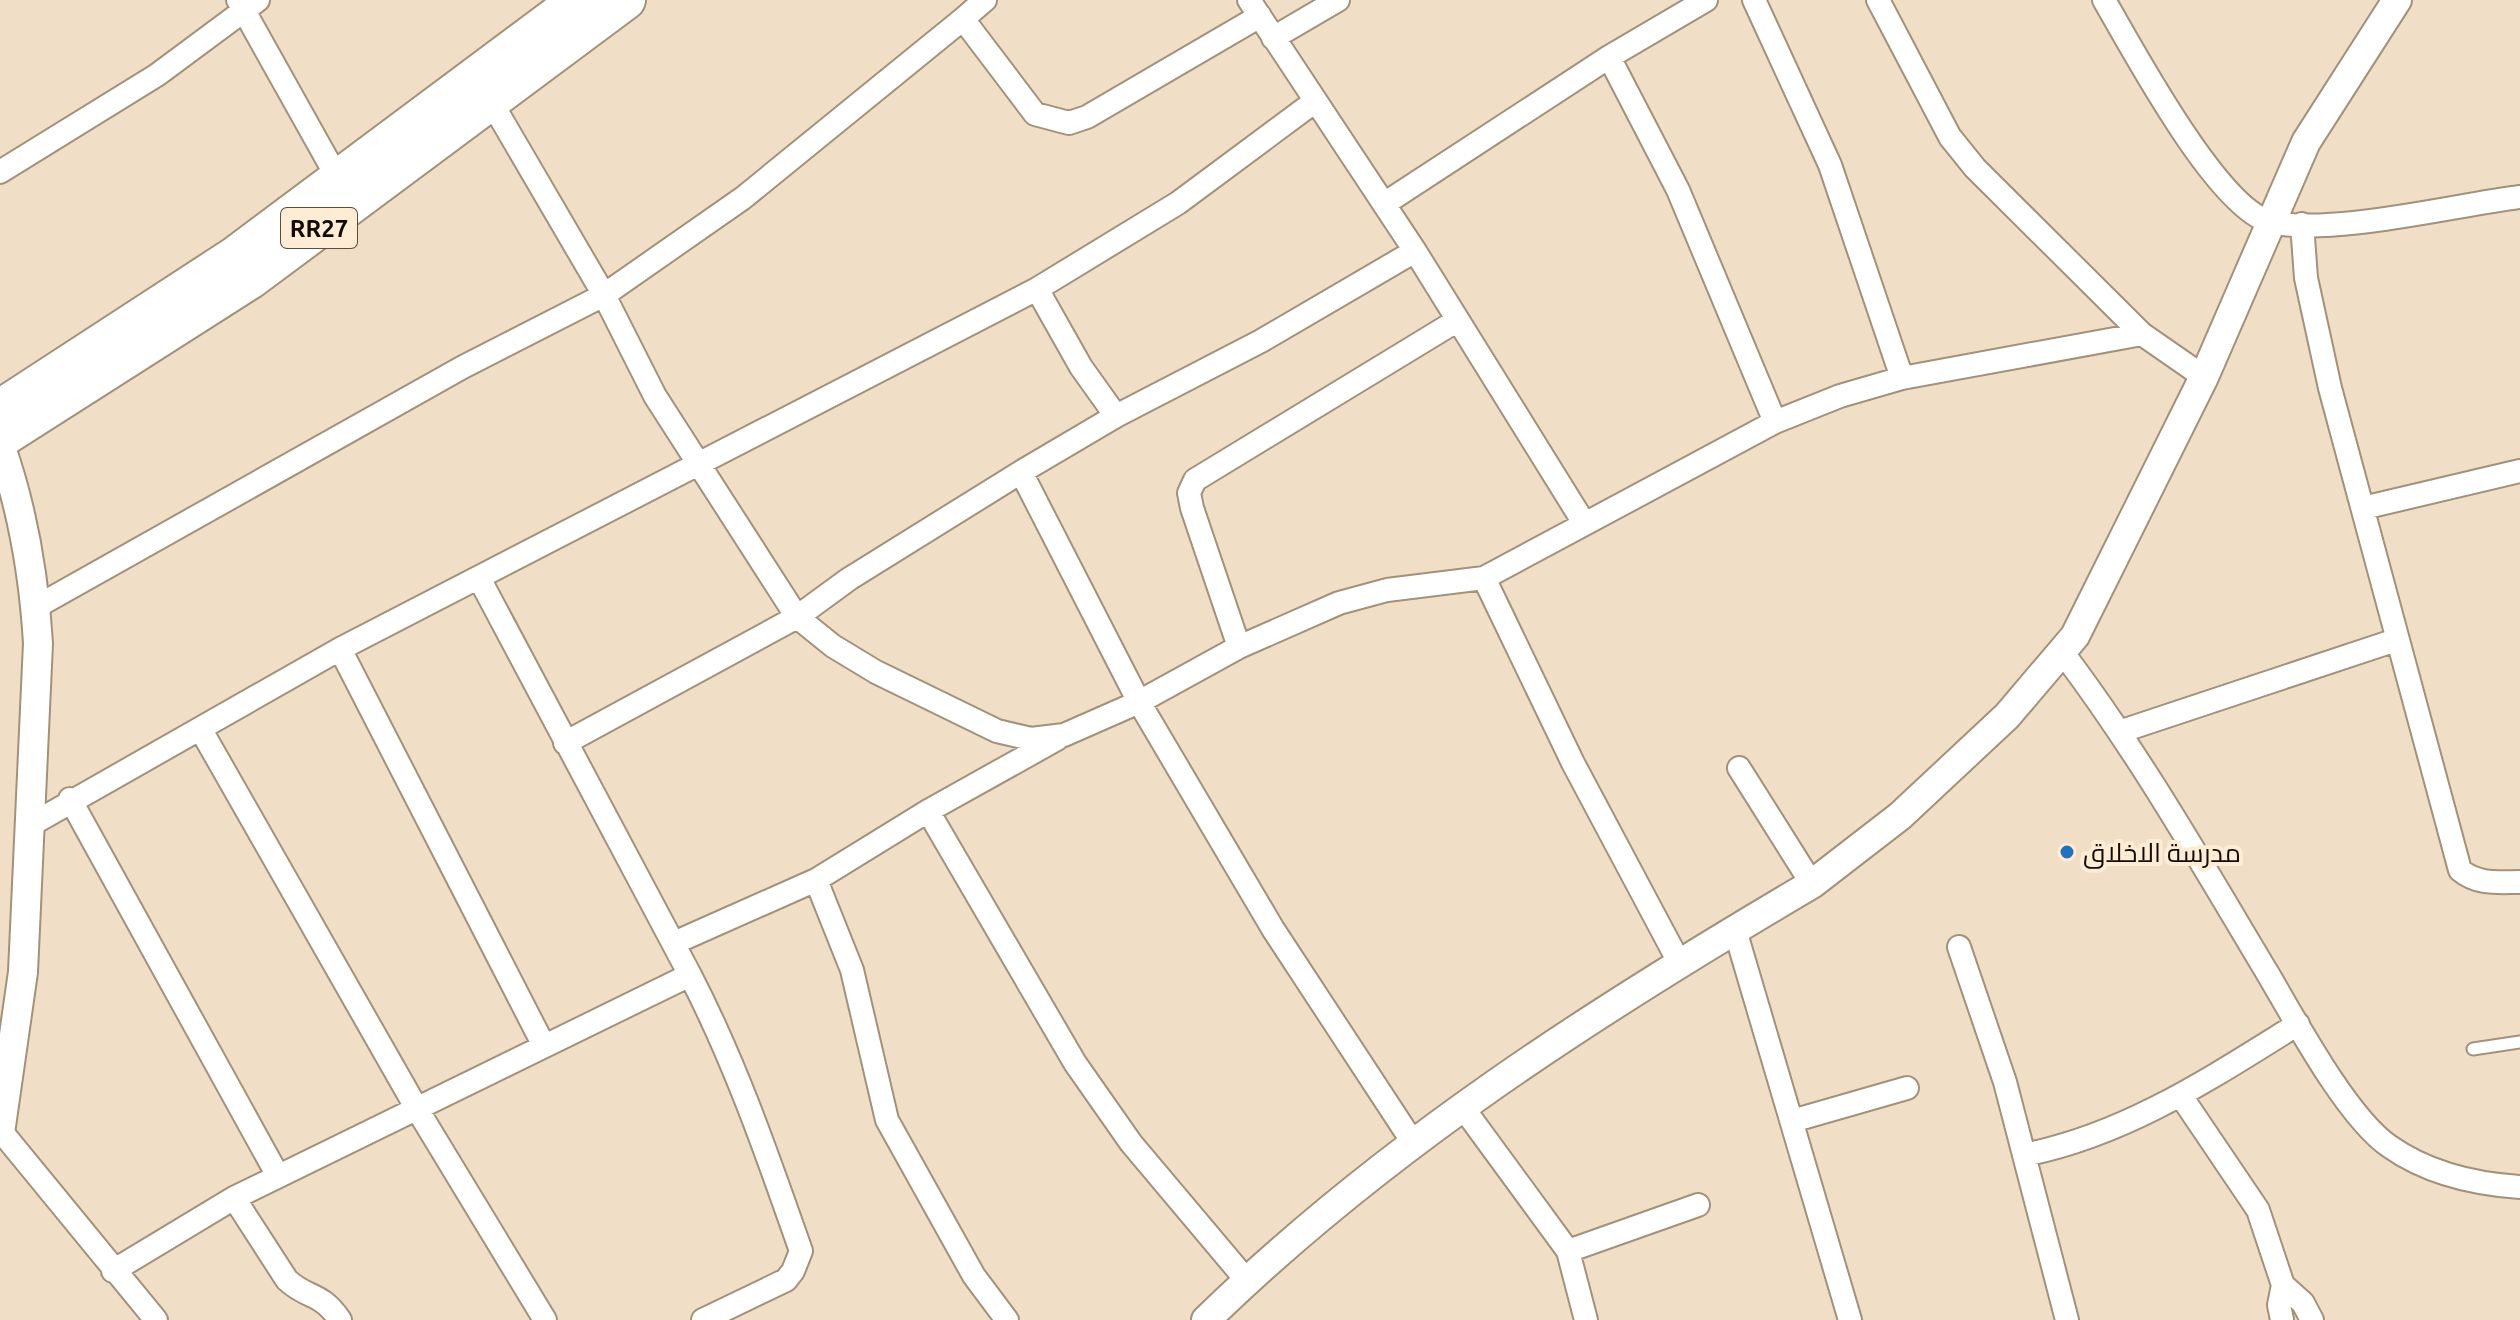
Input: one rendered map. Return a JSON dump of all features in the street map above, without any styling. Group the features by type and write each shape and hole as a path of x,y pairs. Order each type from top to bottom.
{"highway":[{"name":"RR27","path":"0,442 251,279 483,88 578,0"},
{"name":"RR27","path":"0,409 235,256 337,177 626,0"}],"street":[{"path":"36,607 463,367 604,295 743,198 985,0"},
{"path":"1273,38 1338,0"},
{"path":"1384,204 1609,57 1706,0"},
{"path":"1754,0 1830,165 1902,378"},
{"path":"1878,0 1950,137 2052,247 2142,334 2204,377"},
{"path":"2104,0 2165,105 2213,171 2238,201 2269,222 2340,223 2520,197"},
{"path":"1214,1317 1248,1282 1412,1141 1464,1109 1530,1057 1812,884 1900,816 2007,716 2063,653 2089,613 2204,377 2306,142 2397,0"},
{"path":"0,172 157,75 247,3 337,177"},
{"path":"963,19 1035,114 1069,123 1087,117 1254,8 1415,251 1584,523"},
{"path":"1609,57 1678,190 1775,422"},
{"path":"483,88 604,295 655,396 797,617 833,646 876,672 997,731 1031,739 1064,735"},
{"path":"27,827 70,799 201,730 340,649 1037,289 1178,203 1314,102"},
{"path":"2302,224 2306,278 2330,388 2460,870 2469,878 2486,882 2520,882"},
{"path":"565,743 797,617 849,579 1021,472 1116,416 1261,341 1415,251"},
{"path":"1037,289 1081,367 1116,416"},
{"path":"1239,647 1192,508 1189,493 1195,480 1458,320"},
{"path":"674,943 816,880 928,811 1064,735 1139,702 1239,647 1339,603 1387,590 1484,578 1775,422 1840,396 1902,378 2142,334"},
{"path":"0,442 10,473 36,607 38,643 19,1015 0,1132 156,1320"},
{"path":"2363,508 2520,471"},
{"path":"1021,472 1139,702 1273,929 1412,1141"},
{"path":"479,578 717,1026 751,1108 801,1251 786,1280 703,1320"},
{"path":"1484,578 1573,763 1680,964"},
{"path":"2122,731 2396,640"},
{"path":"340,649 543,1044"},
{"path":"2063,653 2122,731 2298,1024 2359,1117 2387,1145 2423,1166 2458,1177 2520,1187"},
{"path":"201,730 417,1109 545,1320"},
{"path":"1739,768 1812,884"},
{"path":"70,799 278,1176"},
{"path":"928,811 1075,1063 1131,1143 1248,1282"},
{"path":"816,880 852,970 887,1120 967,1263 1007,1320"},
{"path":"1735,930 1850,1320"},
{"path":"1959,947 2005,1082 2067,1320"},
{"path":"113,1271 234,1198 543,1044 690,975"},
{"path":"2024,1155 2109,1130 2181,1096 2298,1024"},
{"path":"1792,1121 1907,1088"},
{"path":"2181,1096 2258,1210 2283,1285 2303,1303 2312,1320"},
{"path":"1464,1109 1568,1251 1586,1320"},
{"path":"234,1198 287,1280 298,1290 322,1297 340,1320"},
{"path":"1568,1251 1698,1205"},
{"path":"2282,1320 2279,1305 2283,1285"}],"lane":[{"path":"2473,1049 2520,1042"}],"place":[{"name":"مدرسة الاخلاق","path":"2067,852"}]}
